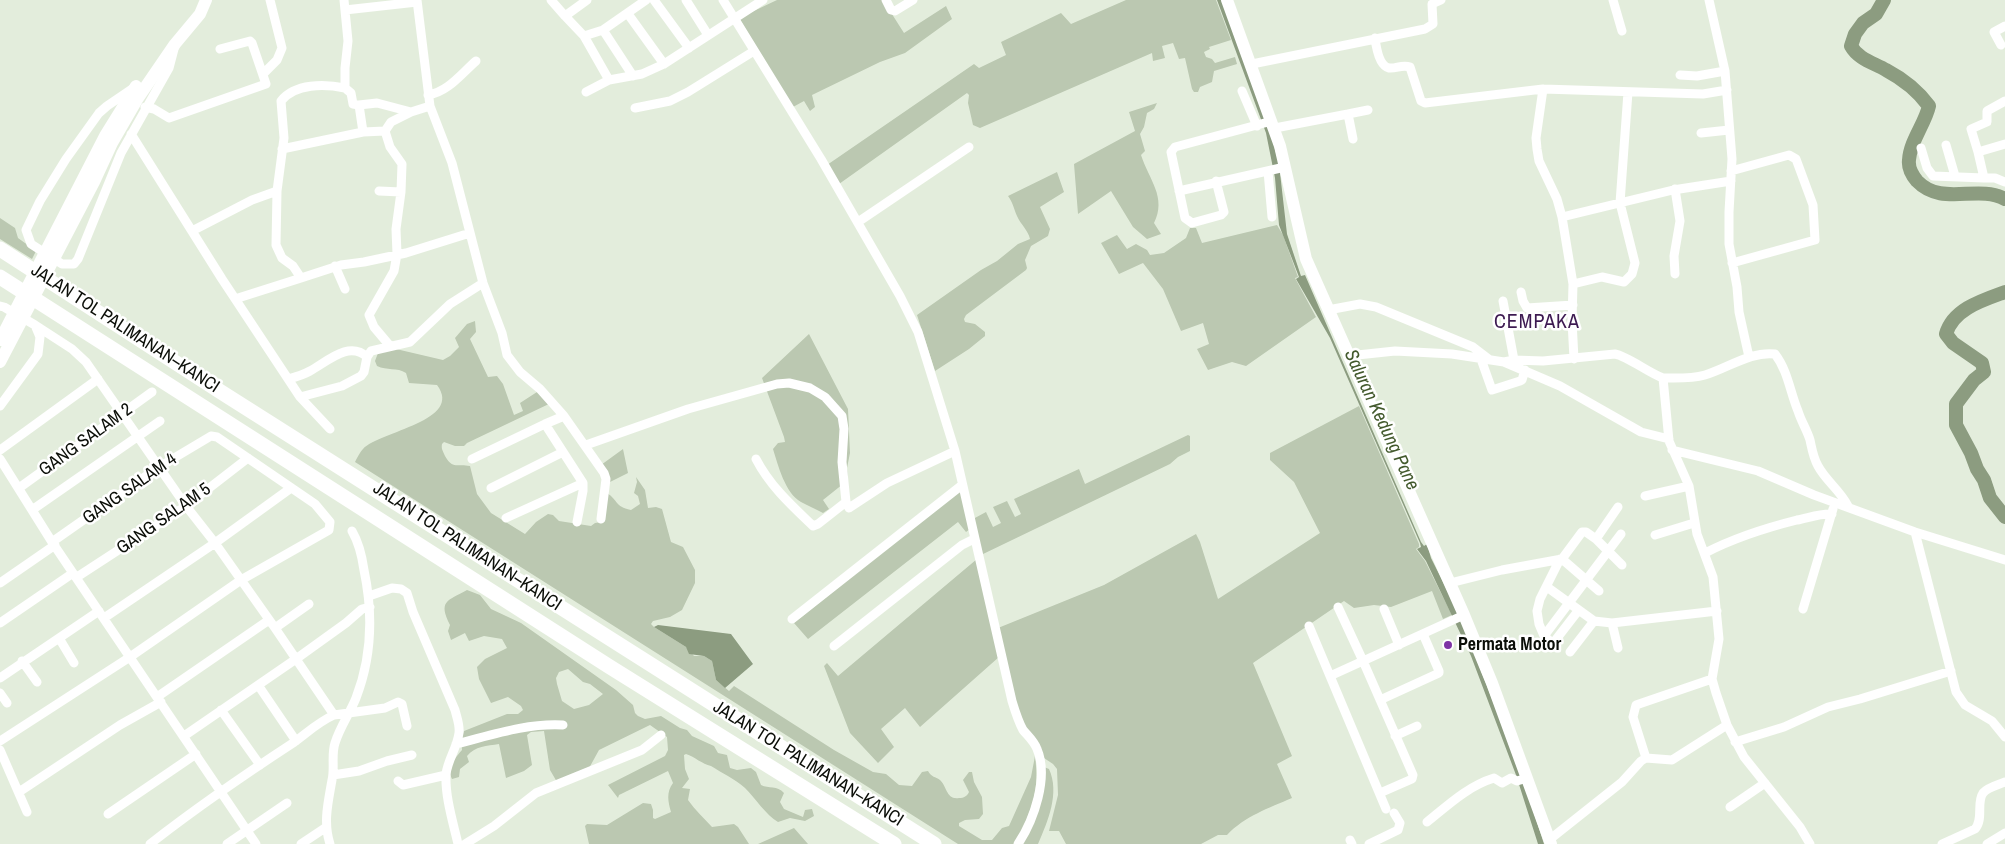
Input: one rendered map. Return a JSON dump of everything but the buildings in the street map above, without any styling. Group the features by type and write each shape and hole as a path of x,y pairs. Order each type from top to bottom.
{"highway":[{"name":"JALAN TOL PALIMANAN–KANCI","path":"0,249 934,844"},
{"name":"JALAN TOL PALIMANAN–KANCI","path":"0,276 585,651 894,844"},
{"path":"585,651 598,631"}],"main road":[{"path":"63,228 94,182 112,143 138,98 200,14 205,0"},
{"path":"0,362 3,345 63,228 105,136 135,88 182,23 205,0"},
{"path":"1227,0 1252,64 1277,169 1306,259 1450,583 1459,618 1550,842"}],"street":[{"path":"264,74 277,60 282,48 270,0"},
{"path":"344,0 348,41 345,88"},
{"path":"551,0 584,36 609,80"},
{"path":"565,16 587,0"},
{"path":"584,36 603,30 628,14 633,4 646,0"},
{"path":"654,0 689,48"},
{"path":"686,0 708,35"},
{"path":"722,0 822,159 915,324 955,451 1012,701 1022,728 1038,751 1040,760 1040,790 1034,813 1018,844"},
{"path":"586,92 609,80 651,71 762,0"},
{"path":"886,0 893,11 913,0"},
{"path":"1252,64 1430,26 1433,24 1432,4 1441,0"},
{"path":"1613,0 1622,31"},
{"path":"1709,0 1725,71 1732,159 1729,244 1739,312 1749,358"},
{"path":"345,10 417,1 430,106 452,163 483,283 502,333 507,355 520,372 540,389 564,416 606,476 601,518"},
{"path":"628,14 664,64"},
{"path":"2001,45 1994,32 2005,26"},
{"path":"603,30 633,76"},
{"path":"1375,38 1378,54 1386,66 1389,68 1406,65 1410,67 1421,101 1425,103 1543,89 1703,94 1727,90"},
{"path":"145,107 154,109 169,118 265,85 264,74 250,41 220,49"},
{"path":"135,88 99,113 66,159 40,201 26,230 28,239 35,248 62,264 69,265 77,261 121,153 145,107 169,68 176,44"},
{"path":"635,108 670,101 688,92 754,50"},
{"path":"428,95 446,89 476,61"},
{"path":"1680,75 1696,76 1725,71"},
{"path":"301,278 293,266 282,258 276,245 277,191 284,138 281,101 289,92 320,85 345,88 351,93 353,104 377,103 411,112"},
{"path":"1543,89 1537,149 1539,161 1562,217 1573,284 1574,359"},
{"path":"1242,91 1267,124"},
{"path":"1573,284 1604,277 1624,282 1632,274 1636,263 1620,203 1628,92"},
{"path":"1984,178 1971,129 1987,122 1986,111 2005,101"},
{"path":"359,105 363,132"},
{"path":"385,131 391,122 411,112 430,106"},
{"path":"1216,181 1224,212 1192,223 1185,218 1170,155 1172,149 1267,124 1368,110"},
{"path":"1348,114 1353,139"},
{"path":"1701,133 1729,130"},
{"path":"282,149 363,132 385,131"},
{"path":"385,131 390,147 402,164 402,192 396,229 397,254 391,279 384,286 369,315 374,327 390,346"},
{"path":"130,134 300,397 330,429"},
{"path":"1946,144 1955,176"},
{"path":"1978,152 2005,144"},
{"path":"858,222 969,147"},
{"path":"1921,148 1927,168 1933,176 1995,178 2005,175"},
{"path":"1731,171 1789,155 1796,159 1813,206 1815,240 1732,263"},
{"path":"1179,191 1216,181 1277,169 1272,217"},
{"path":"1995,178 2005,182"},
{"path":"1562,217 1675,189 1730,181"},
{"path":"1675,189 1680,221 1674,256 1675,274"},
{"path":"192,231 252,200 277,191"},
{"path":"379,191 402,192"},
{"path":"236,300 335,266 406,253 470,233"},
{"path":"335,266 345,289"},
{"path":"300,397 342,386 361,376 364,372 366,357 374,350 410,342 450,304 483,283"},
{"path":"1521,292 1524,306 1527,308 1573,305"},
{"path":"1503,301 1514,360"},
{"path":"1328,310 1360,304 1376,306 1473,347 1486,359 1492,390 1520,382 1525,370"},
{"path":"0,306 35,325 72,349 98,378 186,506 215,543 296,659 341,714"},
{"path":"0,406 38,354 40,336 35,325"},
{"path":"288,379 306,374 334,356 346,352 354,350 361,352 366,357"},
{"path":"1348,356 1395,351 1452,354 1504,362 1560,386 1641,432 1670,444 1758,471 1915,532 2005,560"},
{"path":"1504,362 1620,355 1639,367 1663,378 1686,378 1704,375 1749,358 1774,353 1786,372 1797,411 1818,465 1824,476 1838,490 1841,504"},
{"path":"0,450 98,378"},
{"path":"1663,378 1670,444 1689,486 1694,523 1713,577 1719,639 1712,679 1727,725 1735,742 1744,757 1800,827 1810,844"},
{"path":"586,445 688,409 777,384 802,386 820,393 842,416 844,422 842,462 846,502 850,508 887,483 955,451"},
{"name":"GANG SALAM 2","path":"19,488 152,392"},
{"path":"472,459 564,416"},
{"path":"32,510 160,421"},
{"path":"545,424 583,483 577,522"},
{"name":"GANG SALAM 4","path":"0,583 160,467 208,436 217,437 248,458"},
{"path":"491,488 563,452"},
{"path":"0,741 130,657 241,580 329,530 330,522 328,517 315,504 248,458"},
{"name":"GANG SALAM 5","path":"0,622 186,506 248,458"},
{"path":"0,459 53,544 256,844"},
{"path":"756,459 764,476 813,526 846,502"},
{"path":"506,518 583,483"},
{"path":"792,619 962,485"},
{"path":"1645,496 1689,486"},
{"path":"0,678 22,661 58,638 102,615 215,543 291,488"},
{"path":"1803,609 1832,514 1841,504"},
{"path":"1596,539 1618,507"},
{"path":"1705,553 1774,526 1813,516 1832,514"},
{"path":"1655,536 1694,523"},
{"path":"184,736 366,608 369,596 360,550 352,531"},
{"path":"1578,611 1554,642 1551,642 1544,636 1539,624 1537,611 1540,599 1561,559 1582,532 1586,532 1596,539 1622,565"},
{"path":"1915,532 1954,685 1960,699 1965,705 1992,721 2005,737"},
{"path":"1544,636 1568,602 1622,534"},
{"path":"834,646 962,545 974,539"},
{"path":"1450,583 1561,559"},
{"path":"1561,559 1599,591"},
{"path":"1547,587 1594,621 1612,623 1717,611"},
{"path":"369,596 392,588 401,589 407,593 455,710 459,727 456,744 448,761 446,775 447,793 458,844"},
{"path":"275,628 309,604"},
{"path":"1338,607 1413,775 1412,779 1380,793"},
{"path":"330,844 326,828 328,800 333,775 332,759 334,744 341,714 356,698 365,667 371,615 366,608"},
{"path":"1384,609 1399,645"},
{"path":"1330,676 1459,618"},
{"path":"19,792 120,726 269,620"},
{"path":"1570,652 1594,621"},
{"path":"1612,623 1618,648"},
{"path":"1309,626 1380,793 1390,811 1400,823 1398,830 1369,844"},
{"path":"1380,700 1439,673 1440,671 1423,634"},
{"path":"58,638 74,663"},
{"path":"22,661 37,682"},
{"path":"1735,742 1784,727 1828,707 1860,700 1951,671"},
{"path":"1646,758 1633,718 1636,705 1712,679"},
{"path":"258,685 296,741"},
{"path":"0,693 6,703"},
{"path":"150,844 220,791 296,741 321,721 341,714 385,708 398,702 402,704 407,726"},
{"path":"221,710 260,765"},
{"path":"456,744 528,726 543,724 563,725"},
{"path":"1550,842 1622,782 1646,758 1672,760 1727,725"},
{"path":"1395,736 1417,726"},
{"path":"465,844 520,808 536,794 642,750 661,735"},
{"path":"0,750 27,812"},
{"path":"108,814 196,754"},
{"path":"333,775 360,771 387,761 412,755"},
{"path":"398,780 403,785 446,775"},
{"path":"1426,822 1466,791 1484,781 1494,778 1502,783 1511,778 1523,779"},
{"path":"1942,844 1975,829 1978,825 1983,793 2005,782"},
{"path":"1730,807 1766,783"},
{"path":"226,844 287,802"},
{"path":"301,844 326,828"},
{"path":"1987,844 2005,833"}],"shaded area":[{"path":"777,0 883,0 904,33 946,6 952,19 905,53 880,62 812,95 815,107 810,111 804,101 793,107 739,18"},
{"path":"1126,0 1216,0 1231,40 1209,47 1210,49 1204,52 1206,57 1212,59 1215,63 1235,57 1237,64 1214,71 1212,82 1200,87 1198,92 1194,92 1185,58 1179,59 1173,43 1162,46 1165,58 1153,61 1152,53 980,128 973,125 968,103 969,95 967,93 839,184 827,165 974,64 979,68 1006,55 1001,42 1061,13 1071,24"},
{"path":"1217,0 1223,0 1264,109 1279,164 1287,234 1301,276 1305,275 1421,542 1424,546 1427,544 1431,558 1458,612 1521,773 1544,844 1538,844 1516,775 1471,656 1426,561 1417,549 1421,547 1420,543 1330,338 1296,279 1299,277 1279,225 1275,178 1266,133"},
{"path":"1157,103 1154,109 1147,113 1144,127 1140,134 1145,151 1141,155 1158,197 1158,214 1154,223 1161,234 1147,239 1133,227 1111,191 1078,214 1074,164 1135,131 1129,112"},
{"path":"1057,172 1064,192 1040,207 1050,229 1048,236 1031,246 1025,260 1026,270 966,315 965,322 975,324 985,332 985,336 935,371 917,315 997,261 1018,244 1030,239 1008,196"},
{"path":"0,218 15,228 18,238 36,251 32,259 0,239"},
{"path":"1277,225 1283,235 1298,277 1295,278 1316,317 1246,366 1232,362 1208,370 1197,349 1209,344 1203,323 1181,331 1163,289 1143,263 1119,274 1101,243 1117,235 1127,249 1136,244 1147,250 1150,255 1164,253 1186,238 1190,228 1196,228 1202,243"},
{"path":"475,321 476,332 470,339 488,377 497,376 503,384 514,415 523,411 520,403 537,392 551,403 464,446 455,446 444,442 442,444 445,456 450,463 453,465 470,466 477,494 491,513 525,534 536,522 548,514 553,515 559,521 591,526 602,522 607,493 619,505 631,510 640,504 638,496 634,493 637,482 636,477 645,490 648,508 656,507 662,509 671,542 683,547 695,570 695,583 682,610 670,617 653,621 651,624 654,627 686,647 694,656 704,656 712,661 716,680 729,691 734,686 834,750 873,772 886,774 899,785 912,786 922,772 928,771 932,776 940,780 949,795 955,798 962,798 969,792 963,780 969,772 972,772 974,782 982,797 983,814 979,819 965,820 959,823 959,826 982,840 992,840 1002,828 1009,826 1031,777 1035,756 1036,781 1033,802 1016,844 958,844 355,462 362,450 372,443 430,416 439,408 442,397 437,385 409,383 406,373 403,371 377,366 375,361 378,353 396,349 443,360 459,347 455,338 467,324"},
{"path":"809,334 848,409 850,453 847,468 848,480 823,500 829,509 823,513 795,498 786,485 773,449 778,443 785,442 784,437 762,378"},
{"path":"1359,406 1419,544 1419,547 1416,549 1425,561 1452,615 1443,619 1432,591 1391,607 1374,605 1354,608 1344,601 1253,663 1292,756 1277,764 1292,798 1249,818 1227,835 1218,835 1201,844 1066,844 1059,831 1049,831 1058,795 1057,769 1044,758 1019,715 998,628 1104,585 1196,534 1218,599 1320,533 1294,482 1270,460 1270,453"},
{"path":"1188,435 1190,436 1190,451 1178,457 1170,464 981,555 973,519 986,512 993,527 1001,523 993,507 1007,501 1015,517 1021,514 1014,499 1079,469 1085,484"},
{"path":"623,449 628,473 610,482 601,465"},
{"path":"961,489 970,529 966,532 958,522 808,639 794,623"},
{"path":"977,559 999,657 920,727 905,708 881,729 894,747 878,763 850,733 824,666 827,663 838,676"},
{"path":"467,590 480,595 491,609 521,623 616,690 633,705 638,716 645,719 661,716 680,728 687,730 692,736 714,746 718,753 727,755 730,768 737,770 751,768 756,772 761,785 779,789 784,793 780,802 784,809 803,817 805,810 812,809 814,816 805,821 790,818 778,822 769,815 749,792 733,779 686,754 684,755 685,769 689,779 682,788 690,789 688,800 712,827 734,824 749,844 589,844 585,826 587,824 607,825 643,803 651,804 653,818 655,819 671,812 668,793 673,783 668,771 619,795 618,798 608,785 665,756 668,750 667,737 650,725 599,750 588,770 557,782 550,770 544,731 531,732 527,735 532,765 524,771 506,778 499,744 474,750 467,756 469,762 460,769 459,777 452,779 451,767 462,750 461,738 464,731 507,714 518,714 523,710 521,706 508,697 491,703 479,679 477,667 485,659 507,648 502,639 484,636 469,641 465,633 451,640 448,631 450,625 446,617 445,606 450,600","holes":["568,669 583,682 590,684 603,694 589,705 574,709 562,701 556,678 559,672"]},
{"path":"658,625 731,634 753,664 725,688 716,680 712,661 704,656 689,654 686,647 654,627"},
{"path":"1044,767 1049,769 1052,778 1053,797 1049,816 1038,844 1021,844"},
{"path":"794,828 808,844 758,844"}],"waterway":[{"path":"1884,0 1876,14 1863,23 1855,34 1851,46 1862,57 1904,81 1929,106 1910,153 1909,166 1917,181 1927,189 1937,193 1983,194 2005,199"},
{"path":"2005,292 1979,302 1962,312 1955,318 1946,334 1953,343 1982,363 1984,372 1974,380 1956,404 1956,425 1984,480 1990,498 2005,517"}],"place":[{"name":"Permata Motor","path":"1448,645"}],"district":[{"name":"CEMPAKA","path":"1537,323"}],"water label":[{"name":"Saluran Kedung Pane","path":"1381,420"}]}
